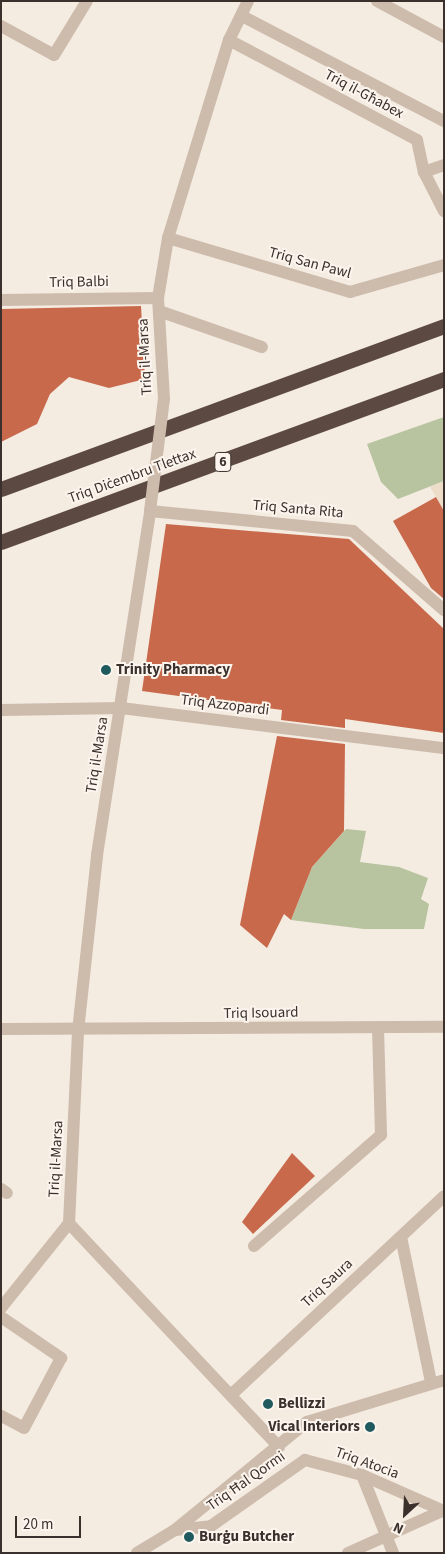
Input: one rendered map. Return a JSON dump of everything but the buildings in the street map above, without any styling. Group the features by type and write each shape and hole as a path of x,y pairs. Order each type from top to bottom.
{"highway":[{"path":"1,489 444,326"},
{"name":"Triq Diċembru Tlettax","path":"1,542 444,380"}],"street":[{"path":"1,26 54,55 87,1"},
{"name":"Triq il-Marsa","path":"69,1222 78,1031 97,855 121,708 164,400 158,298 168,238 229,40 248,1"},
{"path":"377,1 444,36"},
{"name":"Triq il-Għabex","path":"242,16 444,120"},
{"name":"Triq il-Għabex","path":"229,40 417,140 424,172 444,211"},
{"path":"424,172 444,165"},
{"name":"Triq San Pawl","path":"168,238 350,292 444,265"},
{"name":"Triq Balbi","path":"1,300 158,298"},
{"path":"159,311 262,347"},
{"name":"Triq Santa Rita","path":"150,511 353,531 444,610"},
{"name":"Triq Azzopardi","path":"1,710 121,708 444,748"},
{"path":"254,1246 380,1135 378,1027"},
{"name":"Triq Isouard","path":"1,1029 78,1031 444,1027"},
{"name":"Triq Saura","path":"232,1394 444,1196"},
{"path":"1,1308 69,1222 232,1394 278,1447"},
{"path":"401,1237 431,1382"},
{"path":"1,1317 61,1358 24,1428 1,1416"},
{"name":"Triq Ħal Qormi","path":"137,1553 175,1530 307,1422 431,1382 444,1380"},
{"name":"Triq Ħal Qormi","path":"175,1530 211,1526 305,1460"},
{"name":"Triq Atocia","path":"305,1460 362,1475 443,1511"},
{"path":"362,1475 393,1553"},
{"path":"348,1553 443,1511"}],"green space":[{"path":"444,417 444,481 398,499 381,482 367,444"},
{"path":"346,829 366,831 360,862 399,867 428,878 421,899 429,904 424,929 364,929 291,920 312,867"}],"shaded area":[{"path":"444,481 444,510 430,487"}],"place":[{"name":"Trinity Pharmacy","path":"106,670"},
{"name":"Bellizzi","path":"268,1404"},
{"name":"Vical Interiors","path":"370,1427"},
{"name":"Burġu Butcher","path":"189,1537"}]}
